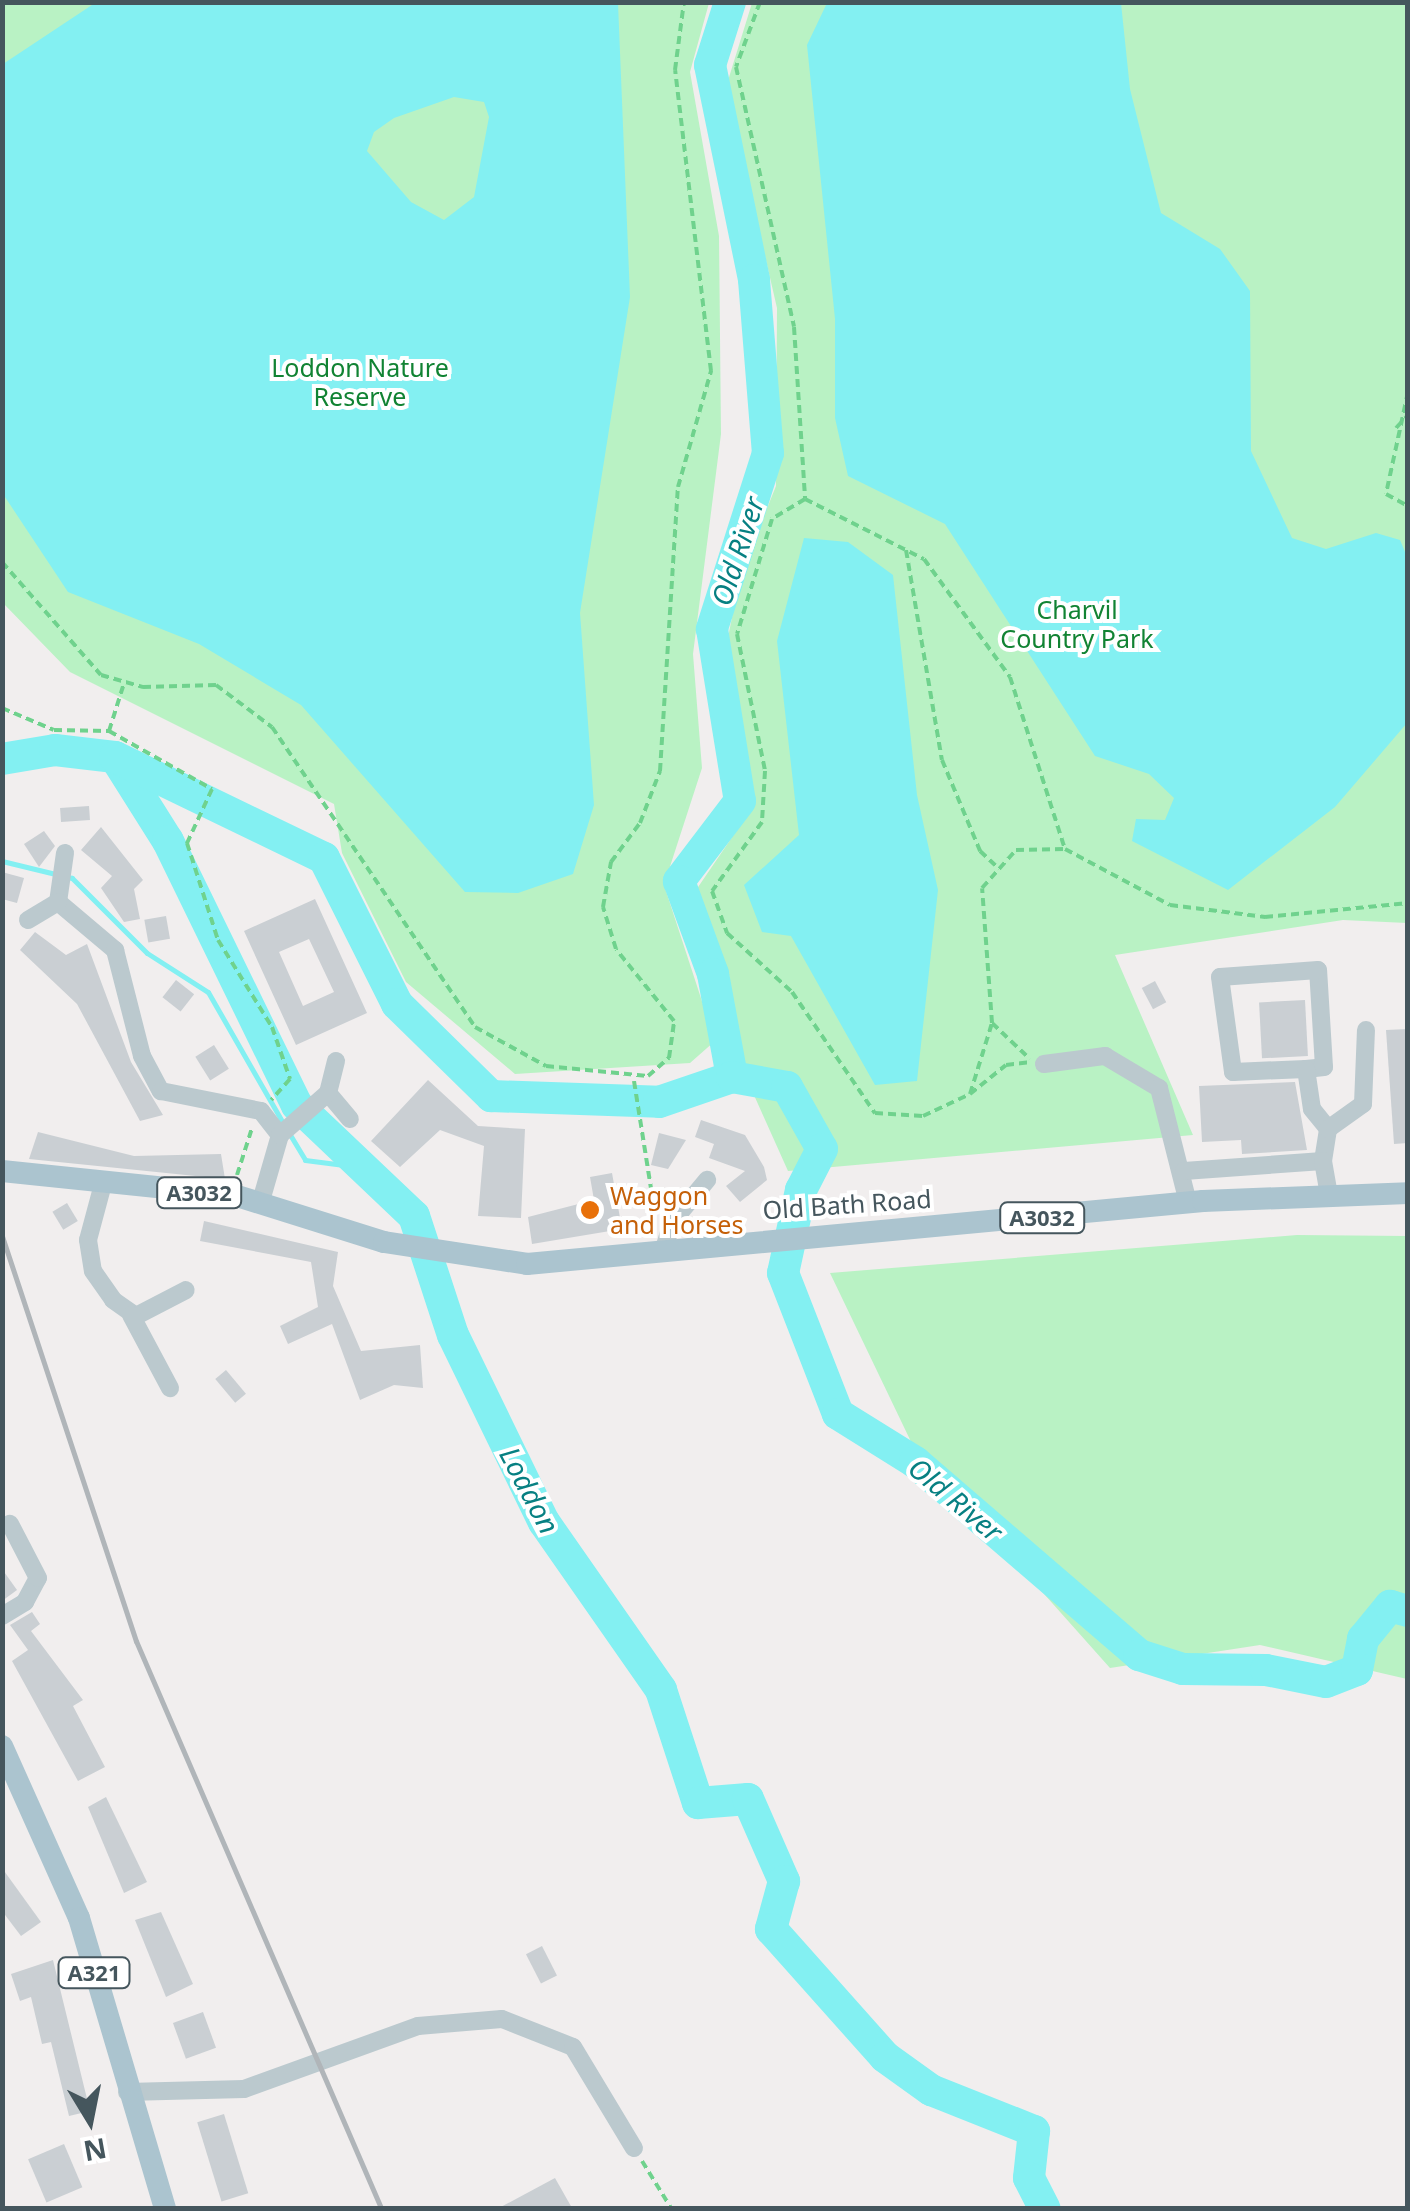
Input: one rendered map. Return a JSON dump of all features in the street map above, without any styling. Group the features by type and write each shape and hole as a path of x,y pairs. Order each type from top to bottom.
{"main road":[{"name":"Old Bath Road","path":"4,1171 234,1195 384,1242 528,1264 663,1252 771,1236 1188,1203 1408,1193"},
{"name":"A321","path":"2,1746 80,1918 126,2092 165,2208"}],"street":[{"path":"58,902 65,853"},
{"path":"28,920 58,902"},
{"path":"58,902 115,950 142,1056 161,1092 261,1111 282,1134"},
{"path":"1318,970 1324,1066 1306,1069 1234,1072 1220,977 1318,970"},
{"path":"1329,1196 1323,1161 1328,1129 1362,1104 1366,1030"},
{"path":"1044,1064 1105,1056 1159,1088 1184,1172 1188,1203"},
{"path":"261,1201 282,1134 323,1096 336,1062"},
{"path":"1306,1069 1312,1109 1328,1129"},
{"path":"323,1096 350,1118"},
{"path":"1184,1172 1323,1161"},
{"path":"663,1252 672,1222 707,1180"},
{"path":"103,1184 88,1240 93,1271 131,1315 170,1388"},
{"path":"131,1315 186,1290"},
{"path":"2,1616 25,1602 38,1578 10,1524"},
{"path":"126,2092 244,2089 418,2026 502,2019 574,2047 634,2148"}],"path":[{"path":"2,562 101,674 124,684 216,685 272,727 475,1027 546,1066 634,1080 669,1058 674,1021 616,950 602,908 611,862 640,823 660,771 678,487 710,371 675,70 684,2"},
{"path":"760,2 736,67 794,327 804,499"},
{"path":"1408,392 1393,432 1386,494 1408,506"},
{"path":"1393,432 1408,415"},
{"path":"804,499 924,559 1010,677 1065,849"},
{"path":"804,499 772,519 737,634 765,770 762,822 712,891 727,933 792,992 876,1113 923,1116 970,1094 1006,1065 1044,1064"},
{"path":"906,550 942,760 980,852 998,869"},
{"path":"109,731 124,684"},
{"path":"2,708 54,730 109,731 212,788 187,843 218,940 272,1027 290,1079 261,1110"},
{"path":"970,1094 992,1023 982,888 1016,850 1065,849 1170,905 1265,917 1408,904"},
{"path":"992,1023 1024,1057 1044,1064"},
{"path":"634,1080 638,1131 663,1252"},
{"path":"234,1195 254,1123"},
{"path":"634,2148 671,2208"}],"green space":[{"name":"Loddon Nature Reserve","path":"3,3 709,3 690,72 719,236 721,434 693,654 702,768 664,885 715,1041 690,1063 515,1074 406,982 342,853 334,804 70,672 3,603"},
{"name":"Charvil Country Park","path":"752,3 1407,3 1407,923 1343,920 1115,955 1193,1135 788,1171 741,1066 729,975 694,893 752,808 726,647 741,573 776,486 777,308 726,87"},
{"path":"1297,1235 1407,1236 1407,1679 1260,1645 1110,1668 914,1448 830,1273"}],"water":[{"name":"Loddon Nature Reserve","path":"95,3 618,3 630,297 580,613 594,805 573,874 518,893 465,892 301,705 199,644 68,592 3,494 3,64","holes":["454,97 484,102 489,117 474,197 444,220 411,202 367,151 374,132 394,118"]},
{"name":"Charvil Country Park","path":"827,3 1121,3 1130,89 1161,213 1220,249 1250,291 1251,451 1292,538 1326,549 1376,533 1400,540 1408,559 1407,723 1335,807 1228,890 1132,841 1136,819 1165,820 1174,798 1149,774 1095,756 945,524 848,476 835,418 835,319 807,45"},
{"path":"804,538 848,542 893,575 917,795 938,890 917,1081 875,1085 791,936 762,932 744,885 799,835 777,641"}],"building":[{"path":"89,806 90,820 61,822 60,808"},
{"path":"101,827 143,880 134,889 140,919 124,922 101,888 112,876 81,850"},
{"path":"44,831 55,846 39,867 24,844"},
{"path":"2,872 24,878 17,903 2,899"},
{"path":"315,899 367,1013 296,1045 244,931","holes":["309,939 334,992 303,1006 279,952"]},
{"path":"166,916 170,939 148,942 144,920"},
{"path":"35,932 66,955 87,944 131,1062 163,1115 140,1121 77,1004 20,950"},
{"path":"176,980 194,994 181,1011 162,997"},
{"path":"1155,981 1166,1002 1153,1009 1142,988"},
{"path":"1305,1000 1308,1056 1262,1058 1259,1002"},
{"path":"1408,1029 1408,1143 1394,1144 1386,1030"},
{"path":"214,1045 229,1069 210,1080 195,1057"},
{"path":"428,1080 478,1126 525,1129 521,1218 478,1216 484,1146 440,1130 400,1167 371,1141"},
{"path":"1295,1082 1307,1150 1242,1154 1241,1140 1202,1142 1199,1086"},
{"path":"701,1120 745,1135 764,1167 767,1180 740,1202 726,1186 745,1171 709,1158 714,1144 695,1137"},
{"path":"38,1132 134,1156 221,1154 225,1179 29,1159"},
{"path":"659,1133 686,1140 668,1169 651,1165"},
{"name":"Waggon and Horses","path":"612,1173 622,1229 532,1244 528,1217 594,1200 590,1177"},
{"path":"67,1203 78,1221 63,1230 52,1212"},
{"path":"204,1221 338,1252 333,1286 361,1351 420,1345 423,1388 394,1385 360,1400 332,1324 288,1344 280,1326 318,1307 311,1262 200,1241"},
{"path":"226,1370 246,1394 235,1403 215,1379"},
{"path":"2,1569 17,1590 2,1601"},
{"path":"32,1612 40,1624 31,1631 83,1700 73,1706 105,1767 78,1781 12,1661 28,1650 10,1625"},
{"path":"106,1797 147,1882 124,1893 88,1807"},
{"path":"2,1868 41,1922 21,1936 2,1911"},
{"path":"161,1912 193,1984 166,1997 135,1920"},
{"path":"542,1946 557,1975 541,1984 526,1954"},
{"path":"53,1960 90,2111 69,2116 51,2042 42,2044 31,1997 20,2001 11,1974"},
{"path":"203,2012 216,2048 186,2059 173,2023"},
{"path":"224,2114 248,2193 221,2202 197,2122"},
{"path":"64,2144 82,2187 46,2203 28,2159"},
{"path":"555,2178 572,2208 499,2208"}],"waterway":[{"name":"Old River","path":"730,2 710,65 754,280 768,453 712,629 740,801 679,881 713,974 732,1077"},
{"name":"Old River","path":"2,759 55,750 115,757 324,858 397,1004 491,1096 659,1102 732,1077 787,1087 822,1149 801,1190 783,1273 838,1414 915,1462 1139,1655 1183,1669 1266,1670 1326,1682 1357,1670 1363,1639 1390,1606 1408,1611"},
{"name":"Loddon","path":"115,757 168,841 297,1105 414,1216 453,1335 544,1522 661,1690 698,1803 748,1799 784,1881 771,1929 885,2057 931,2090 1034,2131 1029,2178 1044,2208"},
{"path":"2,861 72,878 147,953 208,992 283,1123"},
{"path":"289,1133 305,1160 360,1167"}],"railway":[{"path":"2,1236 136,1641 381,2208"}],"place":[{"name":"Waggon and Horses","path":"590,1210"}]}
